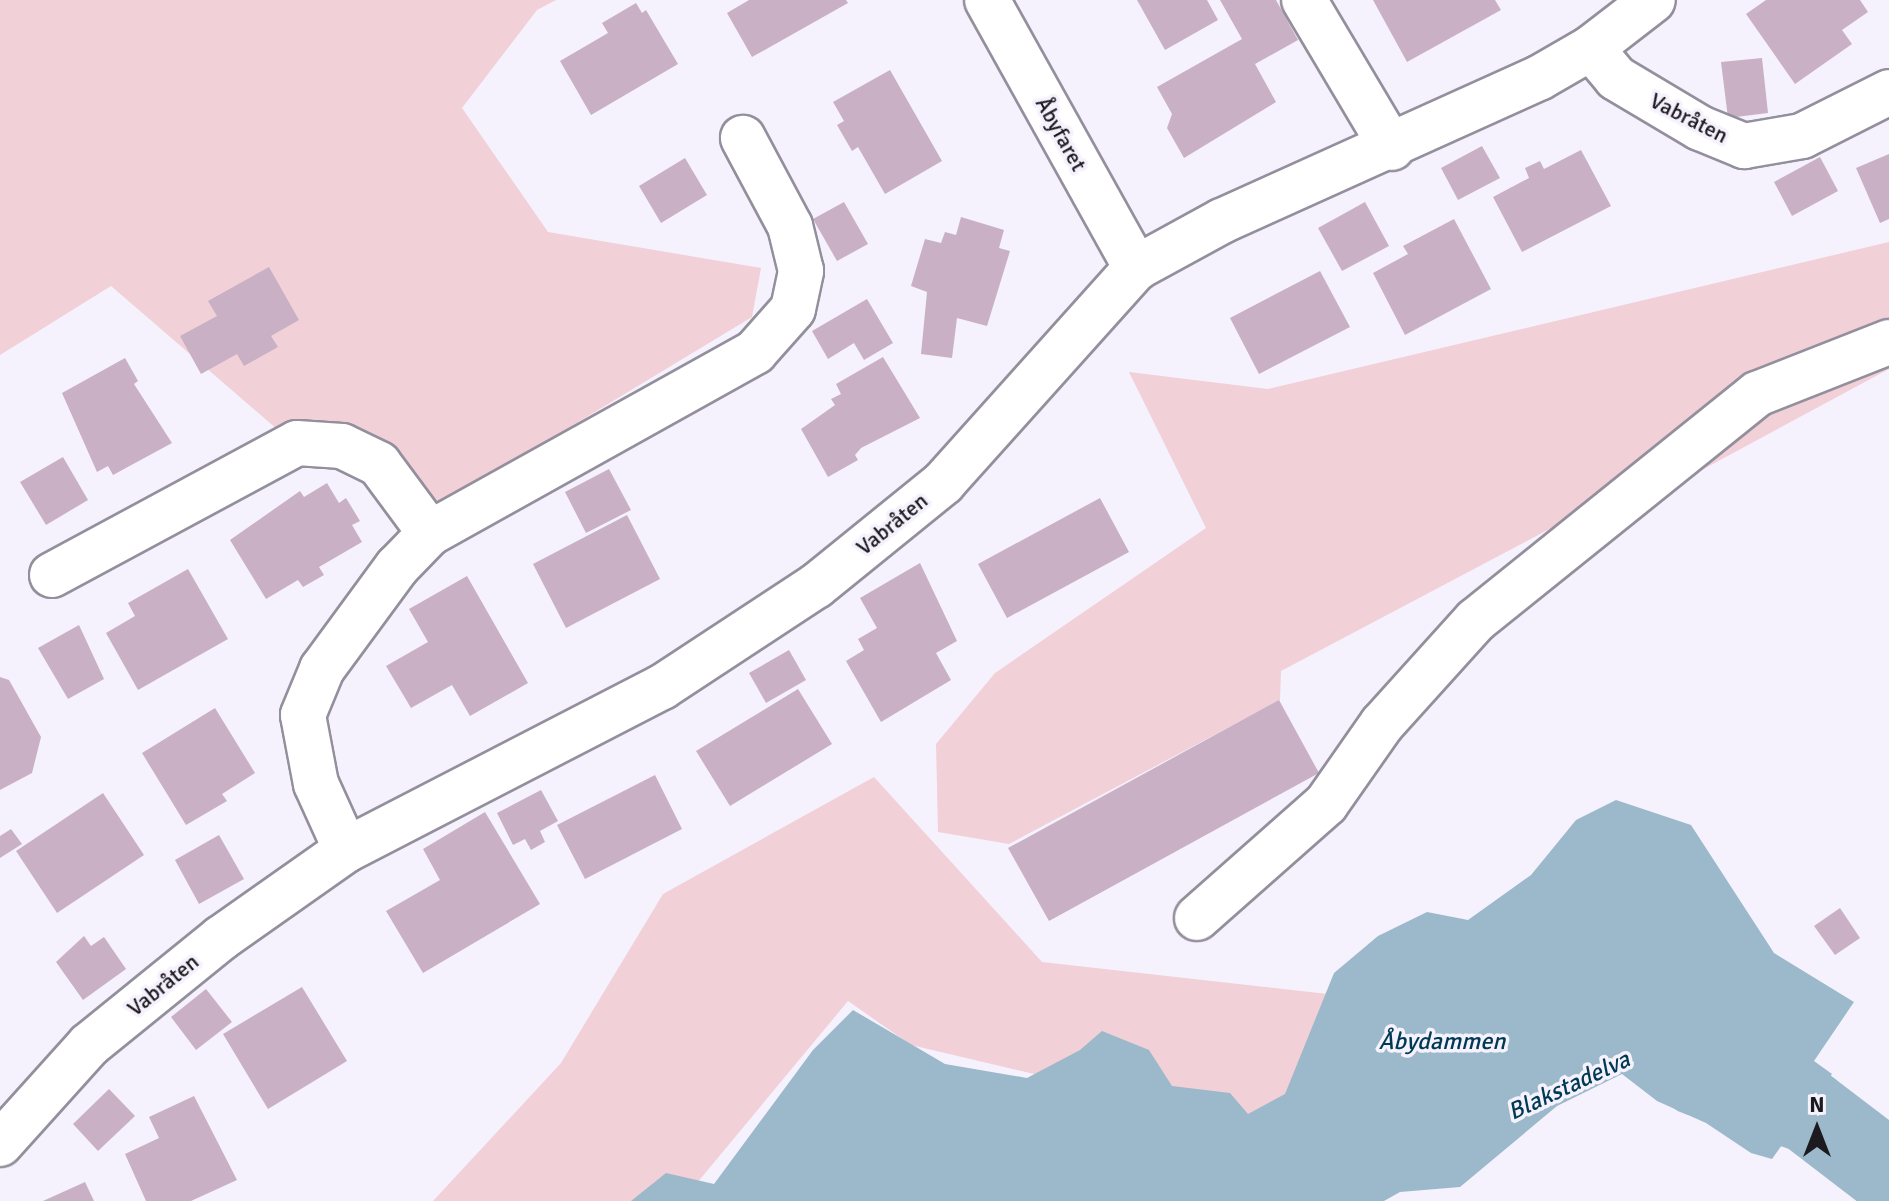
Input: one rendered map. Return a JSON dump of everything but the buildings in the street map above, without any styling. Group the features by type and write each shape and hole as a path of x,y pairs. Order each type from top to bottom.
{"street":[{"name":"Åbyfaret","path":"987,0 1136,268"},
{"path":"1304,0 1392,148"},
{"name":"Vabråten","path":"0,1144 89,1045 221,938 346,850 662,687 816,586 943,483 1136,268 1222,221 1392,148 1591,48 1653,0"},
{"name":"Vabråten","path":"1591,48 1616,78 1700,128 1744,146 1802,136 1889,92"},
{"path":"346,850 316,784 303,715 322,669 357,617 430,533 755,352 793,309 801,271 790,226 743,138"},
{"path":"1197,918 1326,804 1382,724 1476,620 1757,394 1889,342"},
{"path":"52,575 297,443 342,446 379,464 430,533"}],"shaded area":[{"path":"0,0 556,0 537,10 462,108 548,232 761,268 752,317 441,505 384,440 340,425 285,436 111,286 0,355"},
{"path":"1889,242 1889,369 1698,472 1559,524 1281,671 1280,700 1009,844 938,832 936,744 995,673 1206,528 1129,372 1268,389"},
{"path":"874,777 1042,962 1328,994 1304,1138 911,1045 848,1001 682,1201 433,1201 561,1063 663,894"}],"water":[{"name":"Åbydammen","path":"1616,800 1691,825 1774,953 1854,1002 1814,1061 1832,1074 1772,1159 1751,1153 1706,1123 1657,1101 1622,1074 1557,1106 1460,1187 1400,1192 1384,1201 631,1201 666,1173 714,1184 813,1050 853,1010 945,1064 1027,1078 1080,1050 1102,1031 1149,1050 1172,1086 1230,1093 1248,1114 1285,1094 1334,973 1378,936 1427,912 1468,920 1531,875 1576,820"}],"waterway":[{"name":"Blakstadelva","path":"1698,1074 1808,1111 1889,1173"}]}
